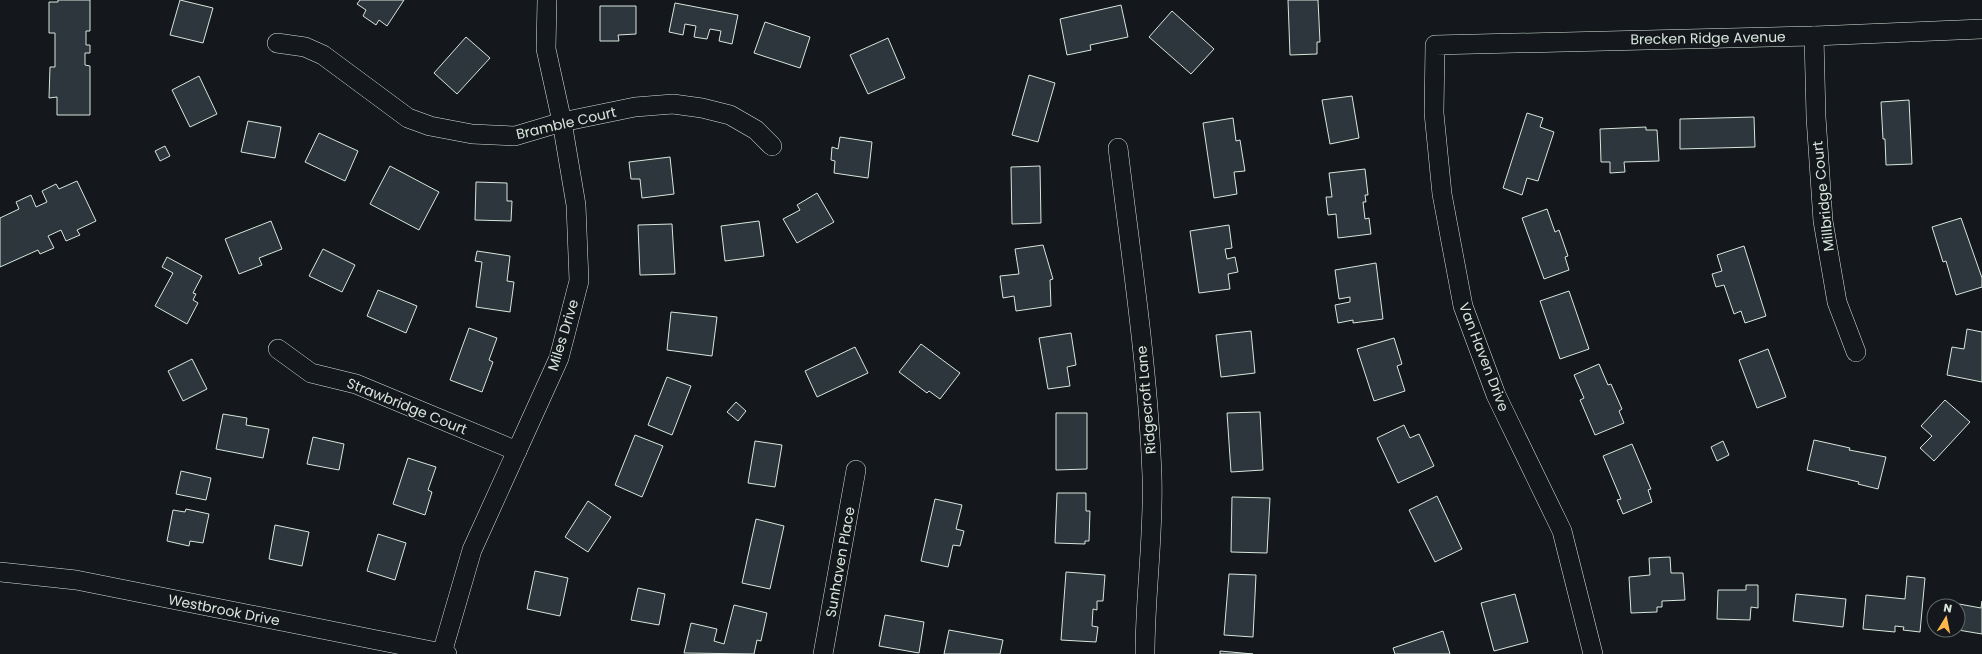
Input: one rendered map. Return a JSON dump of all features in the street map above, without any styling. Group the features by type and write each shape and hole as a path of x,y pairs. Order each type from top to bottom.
{"street":[{"name":"Miles Drive","path":"444,653 472,550 559,358 579,281 576,205 562,122 546,49 547,0"},
{"name":"Brecken Ridge Avenue","path":"1435,45 1814,36 1982,29"},
{"name":"Millbridge Court","path":"1814,36 1816,118 1823,221 1837,302 1856,352"},
{"name":"Bramble Court","path":"278,43 305,47 323,55 408,118 430,126 472,134 515,136 562,122 635,107 673,104 702,108 730,115 756,130 772,146"},
{"name":"Van Haven Drive","path":"1435,45 1434,113 1442,186 1463,306 1496,395 1562,531 1593,654"},
{"name":"Ridgecroft Lane","path":"1118,148 1147,382 1152,469 1151,544 1145,654"},
{"name":"Strawbridge Court","path":"278,349 311,373 356,384 517,451"},
{"name":"Sunhaven Place","path":"823,654 856,470"},
{"name":"Westbrook Drive","path":"0,572 76,580 444,653"}],"building":[{"path":"58,0 90,0 90,31 86,31 86,45 90,45 90,53 85,53 85,65 90,66 90,115 57,115 57,97 49,98 50,67 55,67 55,33 49,33 49,2 58,2"},
{"path":"180,0 213,8 203,43 170,35"},
{"path":"360,0 404,0 387,26 379,20 376,25 363,16 366,10 357,4"},
{"path":"1288,0 1318,0 1320,42 1317,42 1317,54 1290,55"},
{"path":"675,3 738,15 732,44 719,41 721,31 710,29 707,39 694,37 696,26 685,24 683,35 669,32"},
{"path":"1121,5 1128,37 1090,45 1091,50 1067,55 1060,19"},
{"path":"600,6 636,6 636,34 618,35 619,41 600,41"},
{"path":"1172,11 1214,49 1191,74 1149,37"},
{"path":"765,22 810,37 800,68 754,53"},
{"path":"466,37 490,58 457,94 434,73"},
{"path":"888,38 905,78 868,94 850,55"},
{"path":"1029,75 1055,83 1038,142 1012,135"},
{"path":"199,76 217,114 190,127 172,90"},
{"path":"1352,96 1359,138 1330,144 1322,100"},
{"path":"1909,100 1912,164 1886,165 1881,102"},
{"path":"1527,113 1543,118 1540,127 1554,132 1538,181 1527,178 1522,195 1503,188"},
{"path":"1754,117 1755,147 1680,149 1680,119"},
{"path":"1233,118 1236,141 1240,140 1245,171 1234,172 1237,194 1214,198 1203,123"},
{"path":"248,121 281,127 275,158 241,152"},
{"path":"1646,127 1646,130 1657,130 1659,161 1624,162 1625,172 1610,173 1610,162 1601,162 1600,129"},
{"path":"319,133 358,151 345,181 305,162"},
{"path":"840,137 872,142 868,178 834,173 835,161 831,160 832,147 838,149"},
{"path":"165,146 170,156 160,161 155,151"},
{"path":"670,157 674,194 642,198 640,179 631,179 629,162"},
{"path":"390,166 439,192 419,230 370,204"},
{"path":"1040,166 1041,223 1012,224 1011,167"},
{"path":"1365,169 1368,195 1365,195 1366,202 1363,202 1365,219 1369,218 1371,234 1338,238 1336,214 1328,215 1326,197 1332,197 1329,173"},
{"path":"77,181 96,221 77,230 80,235 66,241 61,230 48,236 54,248 40,254 38,250 0,267 0,218 19,209 16,202 31,195 36,207 47,202 42,191 56,184 59,189"},
{"path":"476,182 507,183 507,201 512,201 511,221 475,220"},
{"path":"817,193 834,222 797,243 783,219 800,210 797,205"},
{"path":"1547,209 1555,232 1559,230 1568,256 1565,257 1569,270 1544,279 1522,218"},
{"path":"1961,218 1982,278 1982,287 1956,295 1946,261 1943,262 1932,227"},
{"path":"271,221 282,249 259,258 262,265 239,274 225,239"},
{"path":"759,221 764,256 725,261 721,226"},
{"path":"672,224 675,274 640,275 638,225"},
{"path":"1229,225 1232,248 1225,249 1227,259 1235,257 1238,272 1228,274 1230,289 1199,293 1190,231"},
{"path":"1043,245 1053,279 1050,280 1051,306 1016,311 1014,296 1003,298 1000,276 1019,274 1015,249"},
{"path":"1744,246 1766,316 1745,323 1741,311 1734,314 1724,285 1716,287 1712,274 1722,271 1717,255"},
{"path":"323,249 355,265 342,292 309,276"},
{"path":"477,251 510,256 507,281 514,282 510,312 476,307 482,262 475,261"},
{"path":"167,257 202,276 193,293 196,294 193,300 198,303 187,324 155,306 173,273 162,267"},
{"path":"1376,263 1383,319 1353,323 1353,320 1338,323 1335,305 1350,302 1350,297 1339,299 1335,270"},
{"path":"378,290 417,306 406,333 367,316"},
{"path":"1569,291 1589,349 1560,359 1540,301"},
{"path":"671,312 717,317 712,356 667,350"},
{"path":"469,328 497,338 489,360 493,362 482,392 450,380"},
{"path":"1967,329 1982,332 1982,382 1947,375 1952,347 1964,349"},
{"path":"1251,331 1255,373 1221,377 1216,335"},
{"path":"1071,333 1076,365 1067,367 1070,386 1048,389 1039,338"},
{"path":"1394,338 1402,364 1397,366 1405,391 1374,401 1357,349"},
{"path":"921,344 960,373 940,399 929,391 927,393 899,372"},
{"path":"855,347 868,373 817,397 805,371"},
{"path":"1768,349 1786,397 1757,408 1739,360"},
{"path":"192,359 207,389 183,401 168,371"},
{"path":"1599,364 1608,385 1611,384 1622,409 1619,411 1624,423 1595,435 1580,400 1584,398 1574,375"},
{"path":"667,377 691,386 672,435 648,425"},
{"path":"1945,400 1970,422 1934,461 1920,448 1932,436 1921,426"},
{"path":"736,402 746,411 738,421 727,412"},
{"path":"1260,412 1263,470 1231,472 1227,413"},
{"path":"1056,413 1087,413 1087,469 1056,470"},
{"path":"223,414 247,418 246,425 269,429 263,458 216,449"},
{"path":"1404,425 1410,438 1419,434 1434,466 1398,483 1377,438"},
{"path":"635,435 663,446 642,497 615,485"},
{"path":"313,437 344,444 339,470 307,464"},
{"path":"1814,440 1850,448 1849,450 1886,457 1878,489 1858,484 1859,482 1807,470"},
{"path":"755,441 782,445 775,487 748,483"},
{"path":"1723,441 1729,455 1717,461 1711,447"},
{"path":"1632,444 1651,489 1648,490 1652,502 1623,514 1617,500 1621,499 1603,456"},
{"path":"408,458 436,467 428,490 432,492 425,515 393,504"},
{"path":"181,471 211,478 206,500 176,494"},
{"path":"1057,493 1086,493 1086,511 1090,511 1089,541 1085,541 1085,544 1055,543"},
{"path":"1437,496 1462,549 1435,562 1409,510"},
{"path":"1232,497 1270,498 1267,553 1231,552"},
{"path":"935,499 962,505 956,529 964,531 960,546 953,545 948,567 921,561"},
{"path":"588,501 611,517 588,552 565,537"},
{"path":"186,509 209,514 203,543 190,541 189,546 167,541 173,510 185,512"},
{"path":"756,519 784,526 770,589 742,583"},
{"path":"275,525 309,532 302,566 269,559"},
{"path":"378,534 406,543 395,580 367,571"},
{"path":"1670,557 1671,573 1683,573 1685,600 1662,601 1662,607 1657,607 1657,612 1631,613 1629,577 1650,575 1649,558"},
{"path":"535,571 568,578 560,616 527,609"},
{"path":"1066,572 1105,575 1103,601 1097,601 1097,610 1093,609 1092,626 1098,627 1096,642 1061,640"},
{"path":"1229,574 1256,575 1253,637 1224,635"},
{"path":"1907,576 1925,578 1920,632 1903,630 1904,627 1895,626 1895,632 1863,629 1866,595 1905,599"},
{"path":"1746,585 1758,585 1758,608 1751,607 1750,620 1717,619 1718,590 1746,590"},
{"path":"638,588 665,594 659,625 631,620"},
{"path":"1515,594 1528,642 1494,651 1481,603"},
{"path":"1796,594 1846,599 1843,627 1793,621"},
{"path":"1982,601 1982,634 1966,631 1966,605 1981,608"},
{"path":"734,605 767,613 761,641 757,640 754,654 684,653 691,623 717,629 714,641 724,644"},
{"path":"885,615 924,622 919,653 879,646"},
{"path":"949,630 1003,640 1000,654 944,654"},
{"path":"1443,631 1450,654 1395,654 1393,648"},
{"path":"1220,651 1253,654 1220,654"}]}
